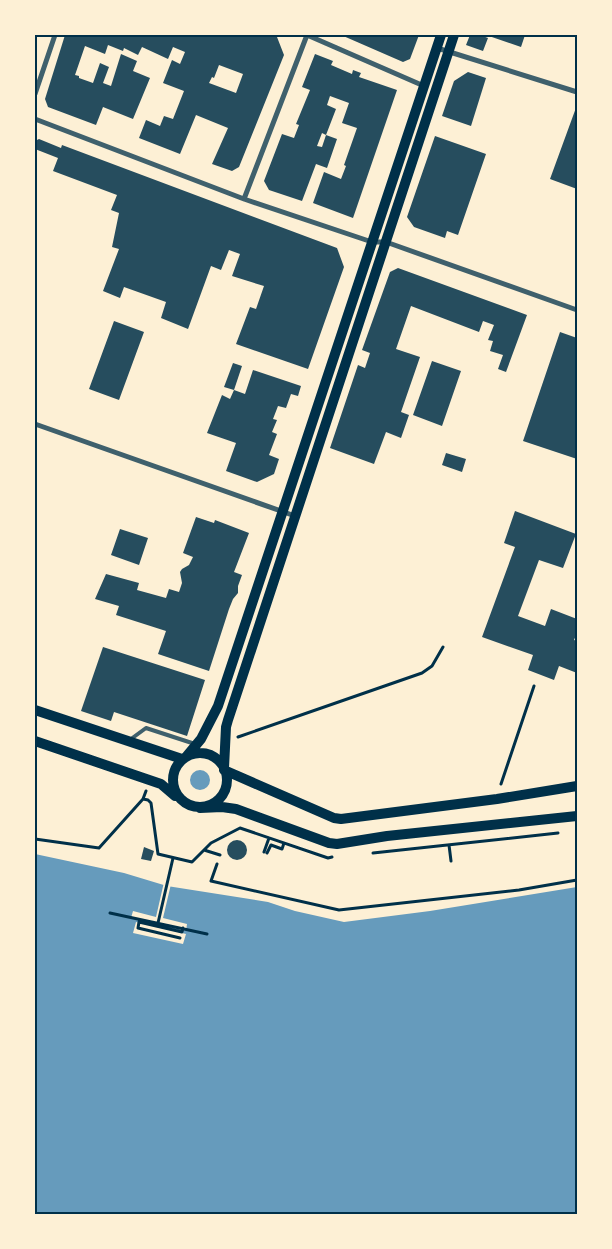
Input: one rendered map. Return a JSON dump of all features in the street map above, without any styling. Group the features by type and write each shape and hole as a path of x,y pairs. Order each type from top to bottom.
{"main road":[{"path":"182,802 177,795 172,780 177,765 197,744 218,706 441,35"},
{"path":"200,808 208,806 222,797 226,790 227,782 224,769 226,727 454,35"},
{"path":"35,710 127,742 184,758 198,753 205,753 219,761 224,769 334,818 341,819 497,800 577,786"},
{"path":"35,742 161,784 182,802 191,806 200,808 222,806 236,809 329,843 337,844 387,836 577,816"}],"street":[{"path":"35,94 54,35"},
{"path":"244,199 307,35 424,86"},
{"path":"437,48 577,92"},
{"path":"35,119 244,199 372,242 386,242 577,310"},
{"path":"35,424 295,516"}],"lane":[{"path":"127,742 146,728 197,744"}],"path":[{"path":"235,738 422,673 432,666 443,647"},
{"path":"501,784 534,686"},
{"path":"35,839 99,848 143,799 148,786 159,789 161,784"},
{"path":"269,838 265,852 271,845 282,849 284,843"},
{"path":"449,845 451,860"},
{"path":"204,850 220,855"},
{"path":"158,923 173,858"},
{"path":"217,864 211,881 339,910 519,890 577,880"},
{"path":"110,913 207,934"},
{"path":"180,938 138,928 140,922 182,932 184,929"}],"water":[{"path":"196,770 204,770 210,776 210,784 204,790 196,790 190,784 190,776"},
{"path":"35,854 124,873 167,886 268,902 295,911 344,922 430,911 577,887 577,1214 35,1214"}],"pier":[{"path":"164,882 171,884 163,918 187,924 186,931 131,918 133,911 156,917"},
{"path":"136,922 186,934 183,944 133,933"}],"building":[{"path":"65,35 273,35 277,37 284,55 239,167 232,171 212,164 228,128 196,115 180,154 139,138 146,120 160,126 164,116 173,119 184,91 163,83 172,60 180,64 185,52 173,47 168,59 142,47 138,55 124,48 123,51 108,45 105,54 85,46 75,75 79,76 79,78 93,83 100,63 109,67 103,83 111,86 121,54 137,61 133,71 150,78 133,119 103,107 96,125 48,107 45,99","holes":["219,65 243,74 236,93 209,83 212,77 214,78"]},
{"path":"341,35 419,35 410,59 403,62"},
{"path":"470,35 480,35 488,38 483,51 466,45"},
{"path":"486,35 525,35 521,47"},
{"path":"315,54 333,61 331,65 352,74 353,70 361,73 359,77 397,90 353,218 313,203 324,172 341,179 346,166 344,165 357,128 342,123 349,103 330,96 327,105 336,109 326,135 337,139 327,168 316,164 302,201 269,190 264,181 282,134 294,138 299,125 296,124 310,90 302,87","holes":["322,133 326,135 322,147 317,146"]},
{"path":"468,72 486,78 471,126 442,116 454,81"},
{"path":"577,105 577,189 550,179"},
{"path":"435,136 486,154 458,235 447,231 445,238 414,227 407,217"},
{"path":"39,139 61,148 62,145 337,248 344,267 308,369 236,344 250,307 256,309 264,286 232,276 240,254 229,250 221,270 211,266 188,329 161,318 166,302 124,287 120,298 103,291 119,249 112,247 119,213 111,210 117,195 53,171 58,158 35,149 35,141"},
{"path":"398,268 527,315 506,372 498,369 503,355 490,351 493,341 488,340 494,325 483,321 479,332 411,306 396,349 420,357 401,412 409,415 401,438 386,432 374,464 330,448 358,365 365,368 370,353 362,350 390,272"},
{"path":"114,321 144,332 119,400 89,389"},
{"path":"560,332 577,338 577,459 523,441"},
{"path":"432,361 461,371 442,426 413,415"},
{"path":"233,363 242,366 234,390 224,387"},
{"path":"253,370 301,386 298,396 291,394 286,408 278,406 273,419 277,420 272,432 277,434 269,455 279,459 274,474 257,482 226,471 236,443 207,433 222,395 230,399 234,390 245,394"},
{"path":"446,453 466,459 462,472 442,465"},
{"path":"515,511 576,534 563,568 539,560 518,616 545,626 551,609 577,619 577,633 574,640 577,641 577,673 559,666 554,680 528,670 533,655 482,637 515,547 504,543"},
{"path":"196,517 214,523 215,520 249,533 234,572 242,575 238,586 238,593 229,609 209,671 158,654 166,631 116,615 119,606 95,599 106,574 139,583 137,590 166,598 169,589 179,592 182,583 180,572 189,565 193,557 183,553"},
{"path":"120,529 148,538 139,565 111,555"},
{"path":"103,647 205,680 187,736 114,712 111,721 81,711"},
{"path":"237,840 244,843 247,850 244,857 237,860 230,857 227,850 230,843"},
{"path":"144,847 154,851 151,861 141,859"}]}
